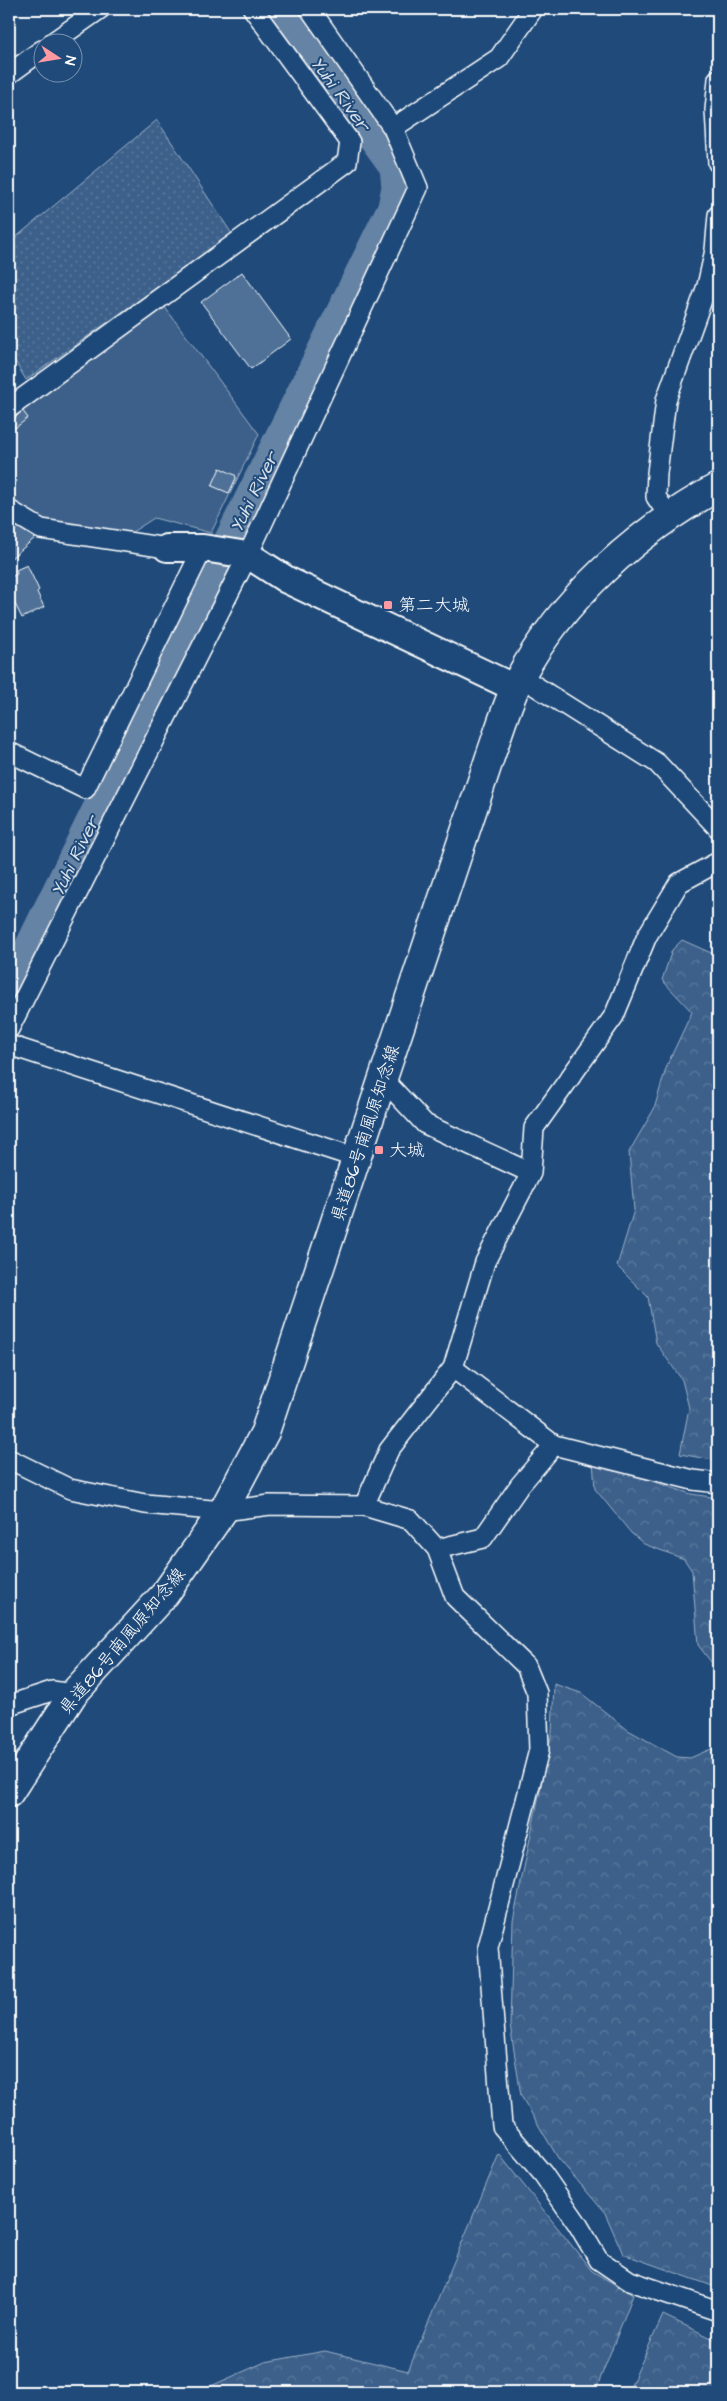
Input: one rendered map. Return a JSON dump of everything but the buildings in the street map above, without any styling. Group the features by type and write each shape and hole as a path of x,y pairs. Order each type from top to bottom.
{"main road":[{"name":"県道86号南風原知念線","path":"9,1793 73,1694 165,1594 223,1511 265,1432 490,757 518,683 553,629 585,588 632,545 668,516 718,486"}],"street":[{"path":"67,32 100,9"},
{"path":"9,408 347,162 350,142 253,9"},
{"path":"9,1029 243,554 418,188 392,128 310,9"},
{"path":"392,128 499,58 534,9"},
{"path":"9,74 32,57"},
{"path":"718,80 714,110 718,163"},
{"path":"668,516 656,497 656,473 666,400 707,286 715,250 718,215"},
{"path":"9,510 41,529 167,548 207,548 243,554 286,580 518,683 658,763 718,828"},
{"path":"9,752 85,789 207,548"},
{"path":"364,1506 388,1450 452,1368 485,1262 531,1173 534,1128 614,1016 647,936 679,883 718,862"},
{"path":"9,1045 357,1158"},
{"path":"383,1079 425,1124 531,1173"},
{"path":"452,1368 554,1445 693,1480 718,1483"},
{"path":"437,1549 483,1538 520,1485 554,1445"},
{"path":"9,1459 70,1490 145,1504 223,1511 270,1505 364,1506 411,1520 437,1549 456,1597 526,1666 536,1693 539,1750 488,1947 502,2126 543,2174 577,2222 599,2260 630,2281 718,2311"},
{"path":"9,1705 52,1691 73,1694"}],"green space":[{"path":"157,120 232,234 26,380 9,351 9,243"},
{"path":"164,306 259,434 211,533 154,518 126,536 43,523 9,502 9,417"},
{"path":"682,940 718,956 718,1461 680,1454 689,1408 682,1380 656,1343 648,1297 617,1266 634,1210 629,1152 654,1109 667,1065 692,1012 662,980 672,950"},
{"path":"593,1461 691,1494 718,1498 718,1671 698,1645 692,1571 684,1559 644,1544 631,1533 595,1489"},
{"path":"554,1684 581,1693 628,1730 677,1757 690,1758 718,1746 718,2288 623,2254 605,2213 558,2158 521,2096 510,2025 513,1921 552,1732"},
{"path":"499,2154 592,2271 633,2295 595,2392 202,2392 211,2386 265,2362 325,2351 408,2371"},
{"path":"663,2315 718,2341 718,2392 628,2392"}],"waterway":[{"name":"Yuhi River","path":"9,990 393,207 397,187 395,167 280,9"}],"place":[{"name":"第二大城","path":"388,605"},
{"name":"大城","path":"379,1150"}]}
